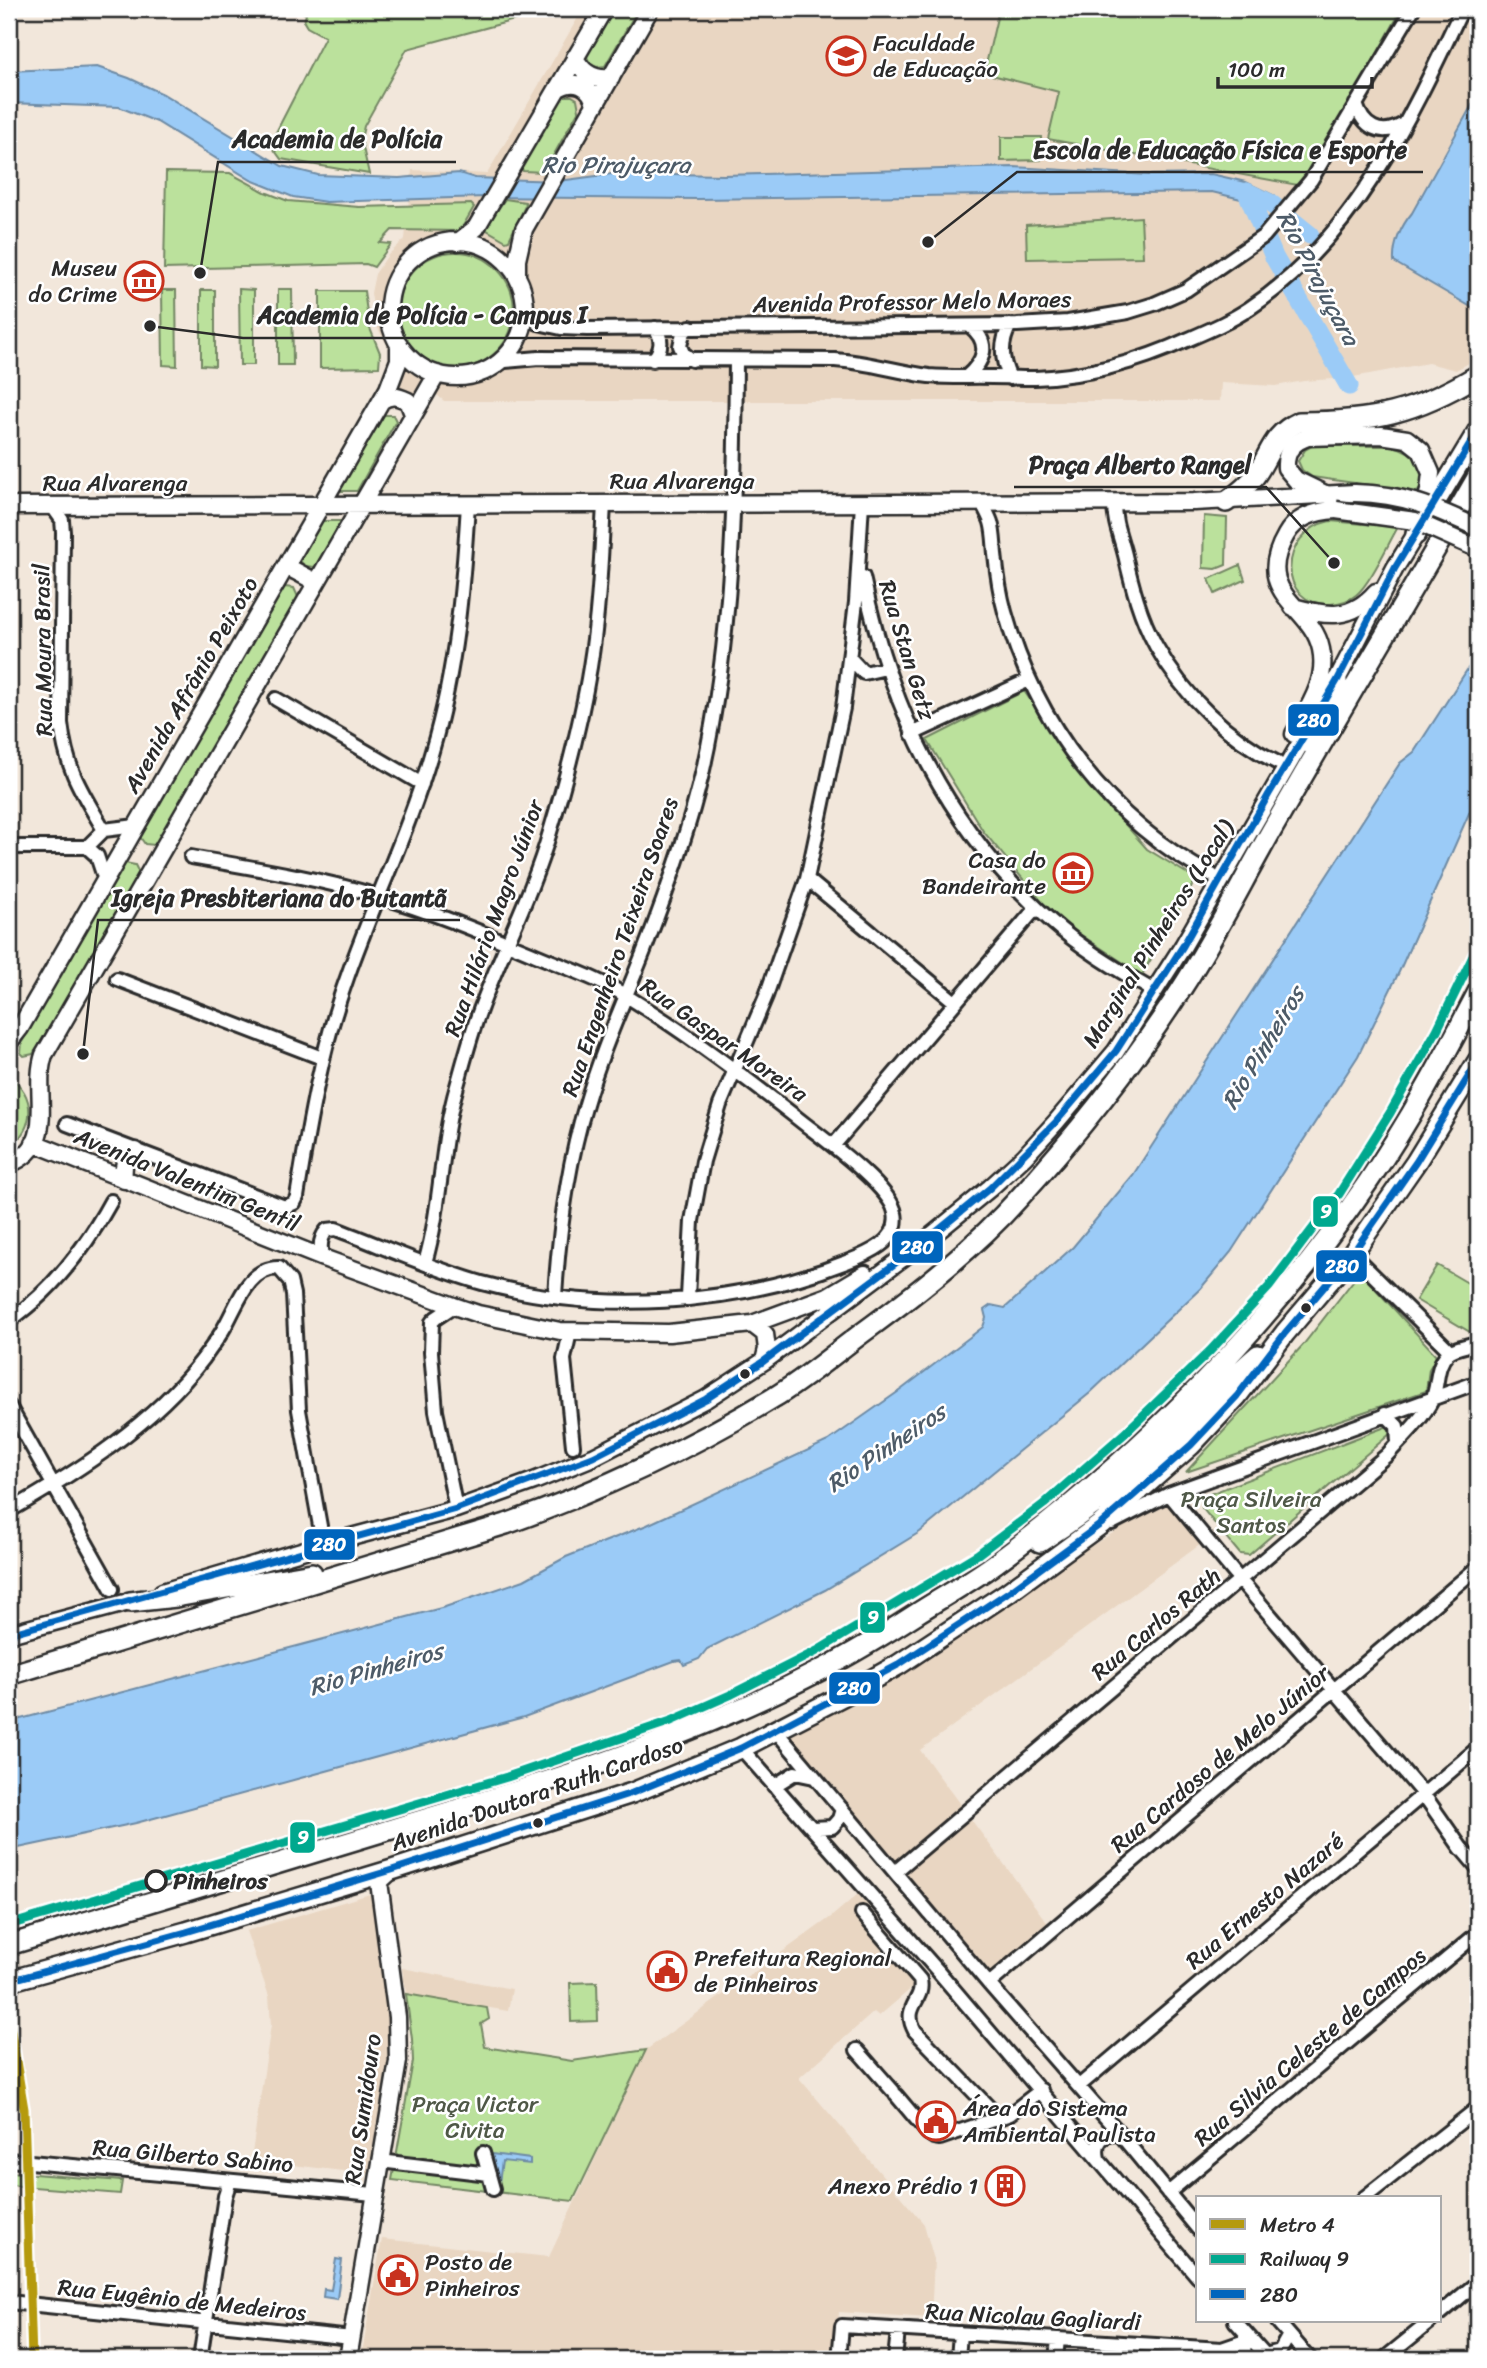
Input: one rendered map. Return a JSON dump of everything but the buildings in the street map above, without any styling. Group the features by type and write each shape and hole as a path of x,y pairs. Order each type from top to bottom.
{"highway":[{"path":"1226,502 1246,487 1256,475 1278,437 1299,422 1372,419 1391,415 1447,394 1478,375"},
{"path":"1416,534 1478,431"},
{"path":"9,1675 506,1524 558,1506 637,1472 777,1396 954,1261 1017,1200 1086,1121 1134,1059 1183,987 1478,476"},
{"path":"1276,822 1294,775 1337,681"},
{"path":"9,1945 536,1786 628,1755 773,1694 821,1670 862,1648 998,1562 1096,1484 1223,1362 1269,1310 1367,1183 1413,1113 1478,992"},
{"name":"Avenida Doutora Ruth Cardoso","path":"9,1981 186,1932 392,1870 632,1793 741,1748 898,1665 1007,1593 1101,1524 1191,1445 1237,1396 1285,1333 1352,1254 1416,1162 1478,1060"},
{"path":"998,1562 1034,1546 1124,1481 1167,1443 1242,1368 1285,1333"},
{"path":"130,1602 176,1597 379,1563"}],"main road":[{"path":"458,242 476,228 490,206 604,9"},
{"path":"517,276 519,246 524,229 650,9"},
{"path":"575,57 589,75 611,78"},
{"path":"557,89 570,83 584,86 590,91 595,105"},
{"path":"474,243 504,262 517,276 524,292 522,330 505,361 490,371 472,377 455,378 437,374 415,363 400,344 390,320 394,283 406,262 423,248 433,244 474,243"},
{"name":"Avenida Afrânio Peixoto","path":"9,1042 20,1028 381,401 397,369 400,344"},
{"path":"9,1164 25,1155 34,1143 41,1122 40,1066 52,1040 437,374"},
{"path":"381,401 392,396 408,401 413,414"},
{"name":"Marginal Pinheiros (Local)","path":"9,1634 456,1509 593,1457 706,1399 764,1362 924,1242 990,1188 1024,1157 1116,1051 1183,946 1337,681 1395,568 1416,534 1429,491 1431,470 1421,450 1407,439 1381,435 1308,437 1293,444 1286,461 1289,474 1327,495"},
{"name":"Rua Alvarenga","path":"9,506 1226,502 1355,493 1400,497 1427,504 1478,528"},
{"name":"Avenida Valentim Gentil","path":"34,1143 323,1258 478,1314 570,1332 669,1333 752,1324 803,1307 851,1283 974,1191 1030,1138 1079,1083 1121,1028 1316,694 1323,666 1317,638 1281,590 1276,578 1281,544 1297,522 1312,514 1336,510 1415,521 1478,549"},
{"path":"286,566 316,582"},
{"path":"1293,607 1324,614 1351,612 1370,600 1395,568"},
{"path":"124,1180 125,1161 136,1151"},
{"path":"752,1324 765,1334 767,1349 764,1362"},
{"name":"Rua Sumidouro","path":"348,2359 398,2061 397,2018 379,1882 392,1870"}],"street":[{"name":"Avenida Professor Melo Moraes","path":"525,310 538,323 553,327 587,329 1010,326 1128,312 1154,304 1186,290 1264,236 1311,180 1413,9"},
{"path":"505,361 539,358 854,361 933,376 1038,378 1112,367 1168,349 1231,320 1253,306 1305,263 1348,215 1432,71 1462,9"},
{"path":"1356,104 1363,120 1375,130 1388,131 1402,125"},
{"path":"966,377 980,363 983,351 980,336 970,326"},
{"path":"1010,326 1002,352 1004,366 1010,377"},
{"path":"691,327 681,337 680,346 683,353 692,360"},
{"path":"653,360 661,345 660,335 655,328"},
{"name":"Rua Engenheiro Teixeira Soares","path":"555,1296 564,1202 586,1103 668,887 703,771 728,604 735,504 736,360"},
{"path":"688,1297 692,1221 703,1161 720,1105 766,996 807,879 843,708 859,564 862,503"},
{"path":"982,503 991,523 1005,611 1029,680 1059,733 1100,788 1148,834 1184,860 1212,875"},
{"path":"1114,503 1114,522 1132,585 1156,645 1172,670 1200,704 1231,735 1248,748 1278,763"},
{"path":"117,979 322,1058 347,976 412,815 439,724 463,589 468,504"},
{"name":"Rua Hilário Magro Júnior","path":"425,1263 432,1241 444,1140 456,1089 480,1011 538,868 572,753 600,587 604,504"},
{"name":"Rua Moura Brasil","path":"52,506 62,520 63,532 63,742 73,776 104,830"},
{"name":"Rua Stan Getz","path":"859,564 886,668 912,734 930,770 970,832 1036,908 1088,950 1146,987"},
{"path":"849,657 864,673"},
{"path":"843,708 853,683 864,673 886,668"},
{"path":"912,734 1029,680"},
{"path":"275,699 422,784"},
{"path":"88,848 104,830 136,826"},
{"path":"9,847 88,848 100,862 105,880"},
{"name":"Rua Gaspar Moreira","path":"191,857 321,881 379,896 508,943 626,996 735,1069 833,1146 883,1191 895,1211 896,1222 889,1238"},
{"path":"807,879 955,1002"},
{"path":"833,1146 1036,908"},
{"name":"Avenida Valentim Gentil","path":"67,1124 285,1207 294,1203 298,1197 322,1058"},
{"path":"9,1321 35,1301 71,1262 92,1234 111,1200"},
{"name":"Avenida Valentim Gentil","path":"323,1258 320,1248 323,1235 327,1230 336,1229 483,1283 593,1301 630,1302 713,1296 763,1287 858,1257 889,1238"},
{"path":"1352,1254 1450,1351 1477,1345"},
{"path":"9,1511 55,1485 120,1438 172,1392 209,1351 249,1283 261,1272 279,1268 290,1281 293,1294 299,1410 320,1527"},
{"path":"454,1306 432,1322 431,1352 436,1410 456,1509"},
{"path":"547,1328 564,1359 573,1446"},
{"path":"564,1359 570,1332"},
{"name":"Rua Carlos Rath","path":"895,1872 1387,1455 1413,1428 1433,1398 1438,1370 1450,1351"},
{"path":"1101,1524 1111,1523 1169,1494 1478,1382"},
{"path":"9,1406 112,1590"},
{"path":"1385,1414 1397,1426 1398,1443"},
{"path":"1169,1494 1424,1795 1478,1868"},
{"name":"Rua Cardoso de Melo Júnior","path":"989,1984 1478,1567"},
{"path":"776,1731 1196,2227"},
{"path":"741,1748 1041,2090 1196,2275"},
{"name":"Rua Ernesto Nazaré","path":"1079,2087 1478,1748"},
{"path":"774,1786 795,1773 815,1777"},
{"path":"813,1828 832,1827 839,1819 842,1809"},
{"path":"830,1848 839,1829 855,1825"},
{"path":"862,1913 920,1980 920,1992 909,2011 915,2031 999,2118"},
{"name":"Rua Silvia Celeste de Campos","path":"1168,2193 1478,1933"},
{"path":"857,2050 934,2137 948,2136 999,2118 1016,2110 1041,2090"},
{"path":"1367,2196 1478,2108"},
{"path":"1098,2158 1096,2150 1100,2140 1108,2134 1120,2134"},
{"path":"483,2152 494,2189"},
{"name":"Rua Gilberto Sabino","path":"9,2160 374,2194"},
{"path":"380,2161 489,2174"},
{"path":"200,2359 225,2196 230,2181"},
{"path":"1442,2312 1478,2282"},
{"name":"Rua Eugênio de Medeiros","path":"9,2302 352,2339"},
{"path":"1236,2322 1245,2337 1267,2357 1280,2351 1289,2335"},
{"path":"1278,2322 1310,2359"},
{"path":"1384,2359 1430,2322"},
{"name":"Rua Nicolau Gagliardi","path":"839,2359 842,2326 1222,2349 1245,2337"},
{"path":"895,2359 898,2331"},
{"path":"958,2359 960,2333"},
{"path":"1244,2359 1245,2337"},
{"path":"1056,2359 1058,2339"},
{"path":"1222,2349 1235,2359"}],"shaded area":[{"path":"583,9 1478,9 1478,358 1456,370 1428,363 1348,378 1275,386 1221,383 1220,401 444,401 429,388 415,398 397,386 404,373 392,361 391,352 376,325 371,293 375,274 388,255 405,239 412,170 487,174"},
{"path":"1169,1499 1205,1541 920,1750 1051,1928 995,1977 787,1735 928,1660 1075,1556"},
{"path":"370,1894 385,1967 393,2044 376,2175 251,2160 271,2025 269,1996 246,1931"},
{"path":"858,1894 927,1975 879,2016 874,2012 799,2078 924,2224 934,2260 931,2318 839,2312 834,2359 361,2359 382,2239 549,2257 646,2050 831,1917"},
{"path":"402,1968 512,1989 508,2011 406,1994"}],"green space":[{"path":"296,9 529,11 526,17 407,49 364,126 361,139 369,174 281,159 270,144 325,37 307,27 304,22 306,14"},
{"path":"612,9 638,9 605,66 597,67 590,64 586,54"},
{"path":"999,9 1402,9 1303,186 1048,139 1059,92 984,73"},
{"path":"563,96 577,99 579,110 544,172 523,171 521,167"},
{"path":"1001,137 1041,137 1041,160 1001,161"},
{"path":"166,172 230,173 288,201 359,207 471,204 474,207 460,231 392,230 380,243 391,244 374,267 366,264 164,269"},
{"path":"505,199 526,204 509,240 506,241 486,227"},
{"path":"1141,217 1143,257 1027,259 1026,225"},
{"path":"456,252 478,256 497,269 510,288 514,310 510,332 497,351 478,364 456,368 434,364 415,351 402,332 398,310 402,288 415,269 434,256"},
{"path":"239,289 254,290 254,365 240,365"},
{"path":"278,289 292,289 293,365 278,365"},
{"path":"162,290 176,290 177,366 163,365"},
{"path":"201,290 215,290 215,366 201,365"},
{"path":"320,291 364,291 369,326 380,353 379,367 320,368"},
{"path":"384,415 393,415 396,421 357,491 339,491"},
{"path":"1312,446 1393,446 1408,452 1421,469 1418,492 1312,477 1302,470 1298,461 1305,450"},
{"path":"1204,516 1227,518 1226,565 1216,569 1203,568"},
{"path":"322,521 342,521 315,567 304,566 300,560"},
{"path":"1330,521 1398,527 1361,590 1350,599 1331,604 1313,602 1300,594 1293,582 1290,568 1300,539 1313,528"},
{"path":"1240,565 1245,580 1215,594 1209,579"},
{"path":"284,587 294,588 298,597 155,845 145,844 140,837"},
{"path":"1024,691 1090,785 1147,849 1196,879 1142,975 1066,925 1042,902 983,831 927,740"},
{"path":"125,863 135,865 139,873 41,1042 33,1054 24,1056 21,1053 22,1042"},
{"path":"9,1077 24,1092 29,1112 24,1131 9,1146"},
{"path":"1437,1265 1478,1289 1478,1317 1470,1332 1416,1300"},
{"name":"Praça Silveira Santos","path":"1360,1272 1437,1356 1429,1369 1426,1391 1186,1472 1303,1345"},
{"name":"Praça Silveira Santos","path":"1388,1426 1391,1433 1249,1555 1240,1554 1202,1508 1202,1500 1207,1495"},
{"path":"597,1982 598,2021 571,2022 570,1983"},
{"name":"Praça Victor Civita","path":"406,1994 487,2008 489,2019 481,2024 485,2047 572,2061 646,2050 573,2201 392,2180 413,2061"},
{"path":"9,2172 122,2181 120,2194 9,2185"}],"water":[{"path":"97,67 163,94 282,166 318,175 399,178 459,173 475,178 559,181 619,173 723,175 1014,167 1149,175 1211,174 1246,182 1275,196 1264,211 1249,201 1212,192 698,199 485,197 326,202 293,197 251,180 157,122 119,107 9,103 9,71"},
{"path":"1478,94 1478,311 1394,262 1396,242 1401,229"},
{"name":"Rio Pinheiros","path":"1478,653 1478,793 1399,972 1358,1056 1231,1252 1201,1288 1090,1393 920,1532 825,1590 707,1649 699,1659 684,1665 681,1660 674,1661 524,1717 136,1823 9,1850 9,1722 445,1607 524,1580 566,1557 647,1525 828,1441 983,1327 986,1318 984,1310 991,1305 1005,1308 1073,1247 1133,1175 1400,763 1414,752"},
{"path":"484,2153 530,2159 530,2164 502,2161 498,2190"},
{"path":"336,2259 342,2260 337,2299 323,2297 324,2289 331,2290"}],"waterway":[{"name":"Rio Pirajuçara","path":"1247,192 1270,203 1310,235"},
{"name":"Rio Pirajuçara","path":"1247,192 1274,257 1349,386"}],"metro line":[{"name":"4","path":"9,2019 24,2109 32,2359"}],"rail line":[{"name":"9","path":"9,1925 507,1777 671,1721 817,1651 978,1554 1044,1504 1124,1434 1210,1351 1269,1287 1339,1194 1390,1113 1437,1030 1478,946"}],"transit line":[{"name":"280","path":"9,1634 456,1509 593,1457 706,1399 764,1361 924,1242 990,1188 1056,1122 1116,1051 1183,946 1337,681 1395,568 1478,431"},
{"name":"280","path":"9,1981 186,1932 392,1870 632,1793 741,1748 898,1665 1007,1593 1101,1524 1191,1445 1237,1396 1285,1333 1352,1254 1416,1162 1478,1061"}],"place":[{"name":"Faculdade de Educação","path":"846,56"},
{"name":"Escola de Educação Física e Esporte","path":"928,242"},
{"name":"Academia de Polícia","path":"200,273"},
{"name":"Museu do Crime","path":"144,281"},
{"name":"Academia de Polícia - Campus I","path":"150,326"},
{"name":"Praça Alberto Rangel","path":"1334,563"},
{"name":"Casa do Bandeirante","path":"1073,873"},
{"name":"Igreja Presbiteriana do Butantã","path":"83,1054"},
{"name":"Pinheiros","path":"156,1881"},
{"name":"Prefeitura Regional de Pinheiros","path":"667,1971"},
{"name":"Área do Sistema Ambiental Paulista","path":"936,2121"},
{"name":"Anexo Prédio 1","path":"1005,2186"},
{"name":"Posto de Pinheiros","path":"398,2275"}]}
